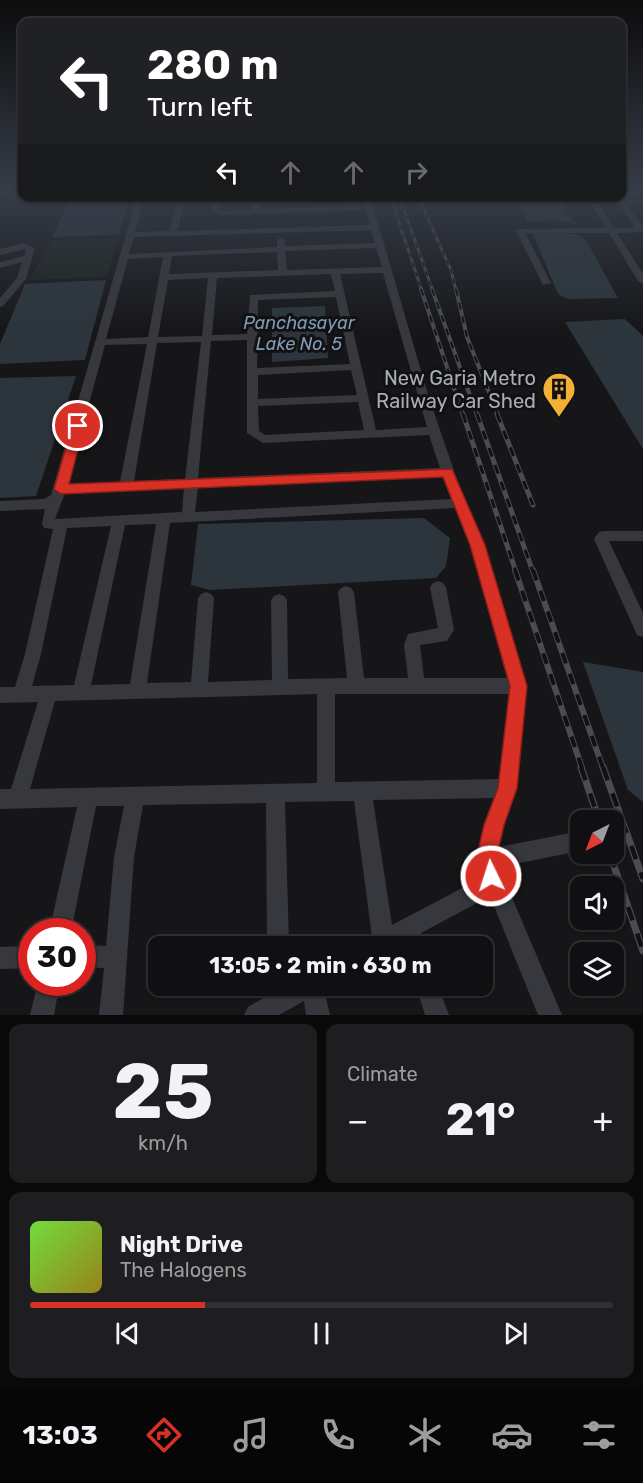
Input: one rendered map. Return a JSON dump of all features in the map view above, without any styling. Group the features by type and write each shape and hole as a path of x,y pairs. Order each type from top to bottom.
{"street":[{"path":"129,238 57,496 48,520 49,524 460,503"},
{"path":"280,238 283,273"},
{"path":"378,238 434,431 477,545 519,686 508,788 494,825 486,860 550,1015"},
{"path":"524,238 546,283"},
{"path":"616,238 643,281"},
{"path":"124,257 380,245"},
{"path":"0,252 27,246 30,248 21,279 1,306"},
{"path":"126,487 168,254"},
{"path":"0,265 28,258"},
{"path":"164,277 386,270"},
{"path":"335,272 371,433"},
{"path":"252,274 253,433 262,439 434,431"},
{"path":"188,517 194,483 213,275"},
{"path":"253,297 341,294"},
{"path":"101,342 252,337"},
{"path":"252,372 356,367"},
{"path":"254,403 362,398"},
{"path":"0,506 126,487 448,472"},
{"path":"137,691 164,518"},
{"path":"81,693 119,521"},
{"path":"21,694 61,524"},
{"path":"643,536 604,536 601,539 643,630"},
{"path":"417,686 412,645 414,639 441,636 446,630 438,587"},
{"path":"346,592 356,686"},
{"path":"199,689 206,598"},
{"path":"279,600 280,687"},
{"path":"0,695 326,686 519,686"},
{"path":"326,686 326,792"},
{"path":"49,693 9,799 508,788"},
{"path":"362,791 380,936"},
{"path":"275,793 278,936"},
{"path":"111,1015 124,857 135,796"},
{"path":"63,918 88,798"},
{"path":"486,860 570,843"},
{"path":"413,936 454,902 494,884"},
{"path":"96,956 116,957"},
{"path":"0,958 18,957"},
{"path":"42,1015 46,996"},
{"path":"256,1015 277,996"},
{"path":"313,996 318,1015"},
{"path":"430,996 436,1015"}],"shaded area":[{"path":"118,238 107,277 30,280 51,240"}],"water":[{"path":"535,238 583,238 618,298 568,299 558,294"},
{"path":"106,280 85,360 0,364 0,344 25,284"},
{"name":"Panchasayar Lake No. 5","path":"325,306 328,358 272,362 272,308"},
{"path":"625,319 643,336 643,449 565,322"},
{"path":"76,376 36,496 0,498 0,378"},
{"path":"424,518 450,538 446,566 436,578 210,590 191,585 198,524"},
{"path":"583,662 643,672 643,802 628,790"}],"railway":[{"path":"404,238 422,291"},
{"path":"414,238 433,291"},
{"path":"437,238 451,270 456,291"},
{"path":"421,289 463,415"},
{"path":"432,289 477,415"},
{"path":"456,289 467,337 498,415"},
{"path":"463,414 516,572"},
{"path":"477,414 533,572"},
{"path":"497,414 533,505"},
{"path":"515,570 582,768"},
{"path":"533,570 603,768"},
{"path":"581,767 596,810"},
{"path":"603,767 643,879"},
{"path":"613,864 643,951"}],"place":[{"name":"New Garia Metro Railway Car Shed","path":"559,418"}],"route":[{"path":"78,426 61,489 448,472 477,545 496,612 511,654 515,680 519,686 516,697 508,788 494,825 486,860 491,876"}]}
